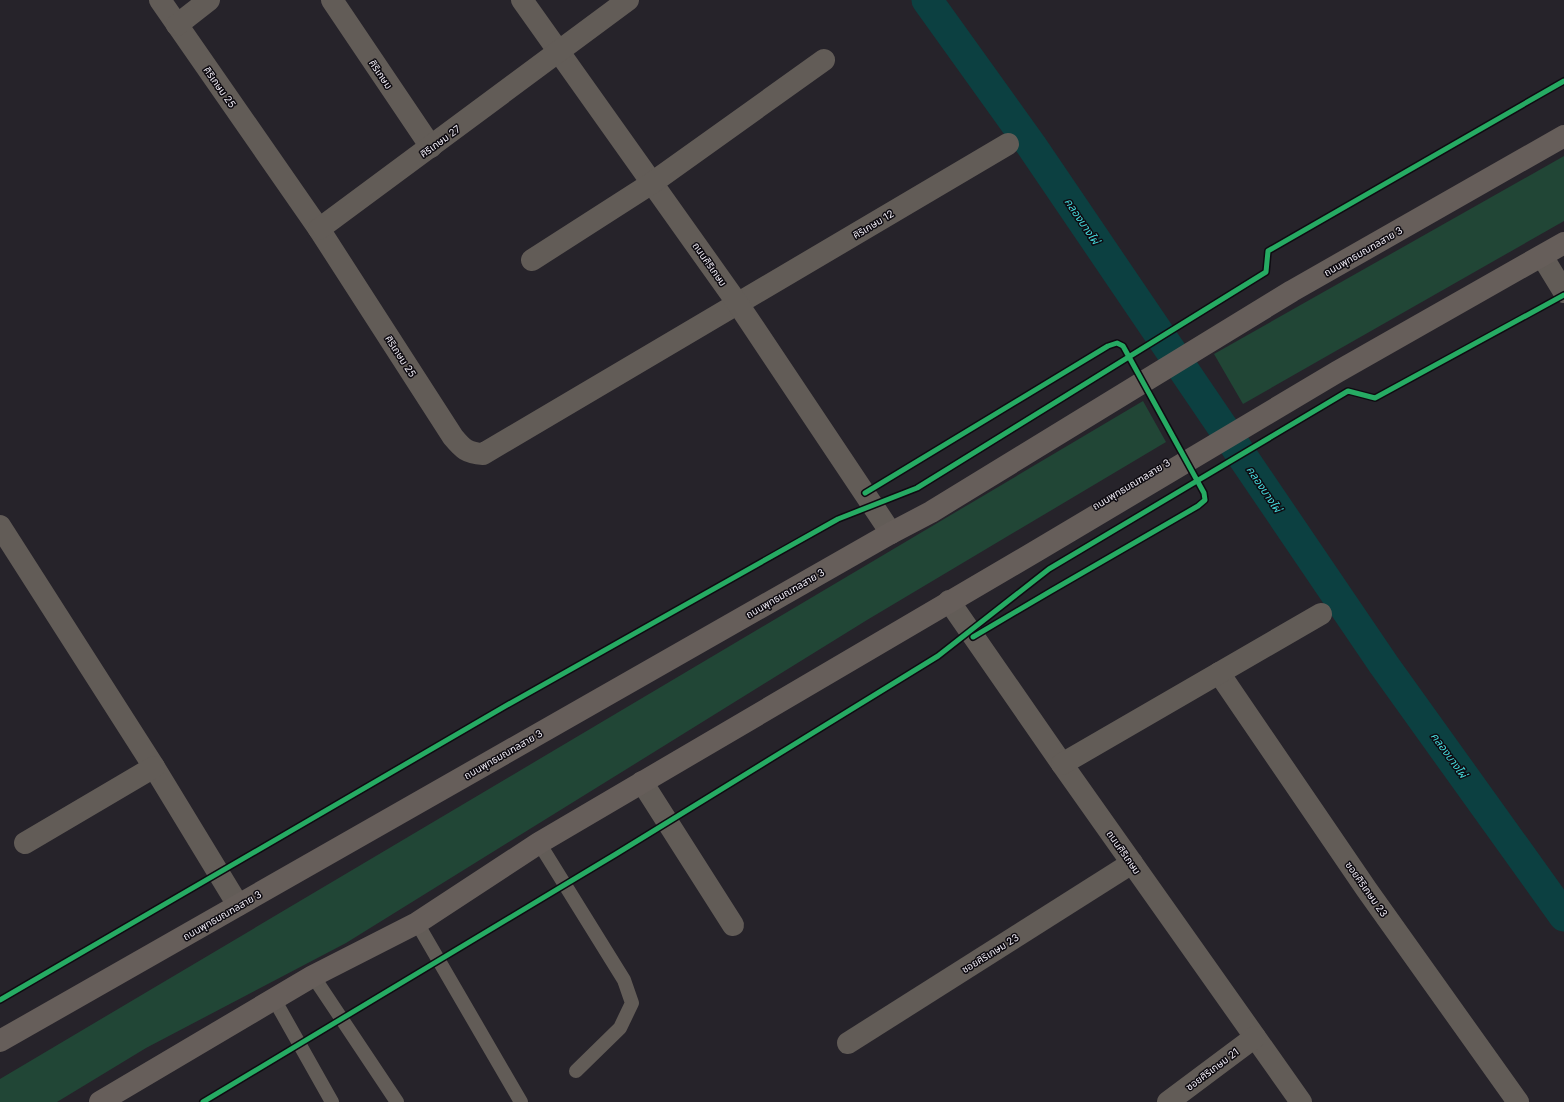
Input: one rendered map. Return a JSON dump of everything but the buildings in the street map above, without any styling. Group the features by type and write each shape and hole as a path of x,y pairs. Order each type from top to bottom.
{"main road":[{"name":"ถนนพุทธมณฑลสาย 3","path":"0,1041 891,533 931,512 1292,291 1564,136"},
{"name":"ถนนพุทธมณฑลสาย 3","path":"104,1101 313,976 417,923 539,843 1038,550 1337,372 1564,243"}],"street":[{"name":"ศิริเกษม 25","path":"160,0 319,229 453,437 463,448 472,453 483,454 738,304"},
{"path":"177,24 209,0"},
{"name":"ศิริเกษม","path":"332,0 431,147"},
{"name":"ถนนศิริเกษม","path":"522,0 738,304 891,533"},
{"name":"ศิริเกษม 27","path":"319,229 560,52 628,0"},
{"path":"532,260 652,183 824,60"},
{"name":"ศิริเกษม 12","path":"738,304 1008,144"},
{"path":"1542,256 1564,292"},
{"path":"0,526 154,766 238,905"},
{"name":"ถนนศิริเกษม","path":"949,601 1062,764 1301,1102"},
{"path":"1062,764 1321,614"},
{"name":"ซอยศิริเกษม 23","path":"1219,673 1367,890 1518,1102"},
{"path":"25,843 154,766"},
{"path":"642,782 732,925"},
{"name":"ซอยศิริเกษม 23","path":"848,1043 1132,863"},
{"name":"ซอยศิริเกษม 21","path":"1168,1102 1255,1037"}],"lane":[{"path":"539,843 624,980 632,1003 620,1028 576,1071"},
{"path":"417,923 521,1102"},
{"path":"313,976 397,1102"},
{"path":"274,999 332,1102"}],"green space":[{"path":"1564,156 1564,221 1243,404 1214,354"},
{"path":"1143,401 1166,442 867,620 346,943 146,1048 57,1102 0,1102 0,1079"}],"waterway":[{"name":"คลองบางไผ่","path":"927,0 1031,145 1384,665 1564,916"}],"cycle path":[{"path":"0,1000 509,704 838,519 917,488 1266,272 1268,251 1564,81"},
{"path":"203,1102 616,854 938,656 1049,569 1348,391 1375,398 1564,295"},
{"path":"865,493 1108,346 1117,343 1123,346 1204,493 1205,500 1198,506 973,637"}]}
